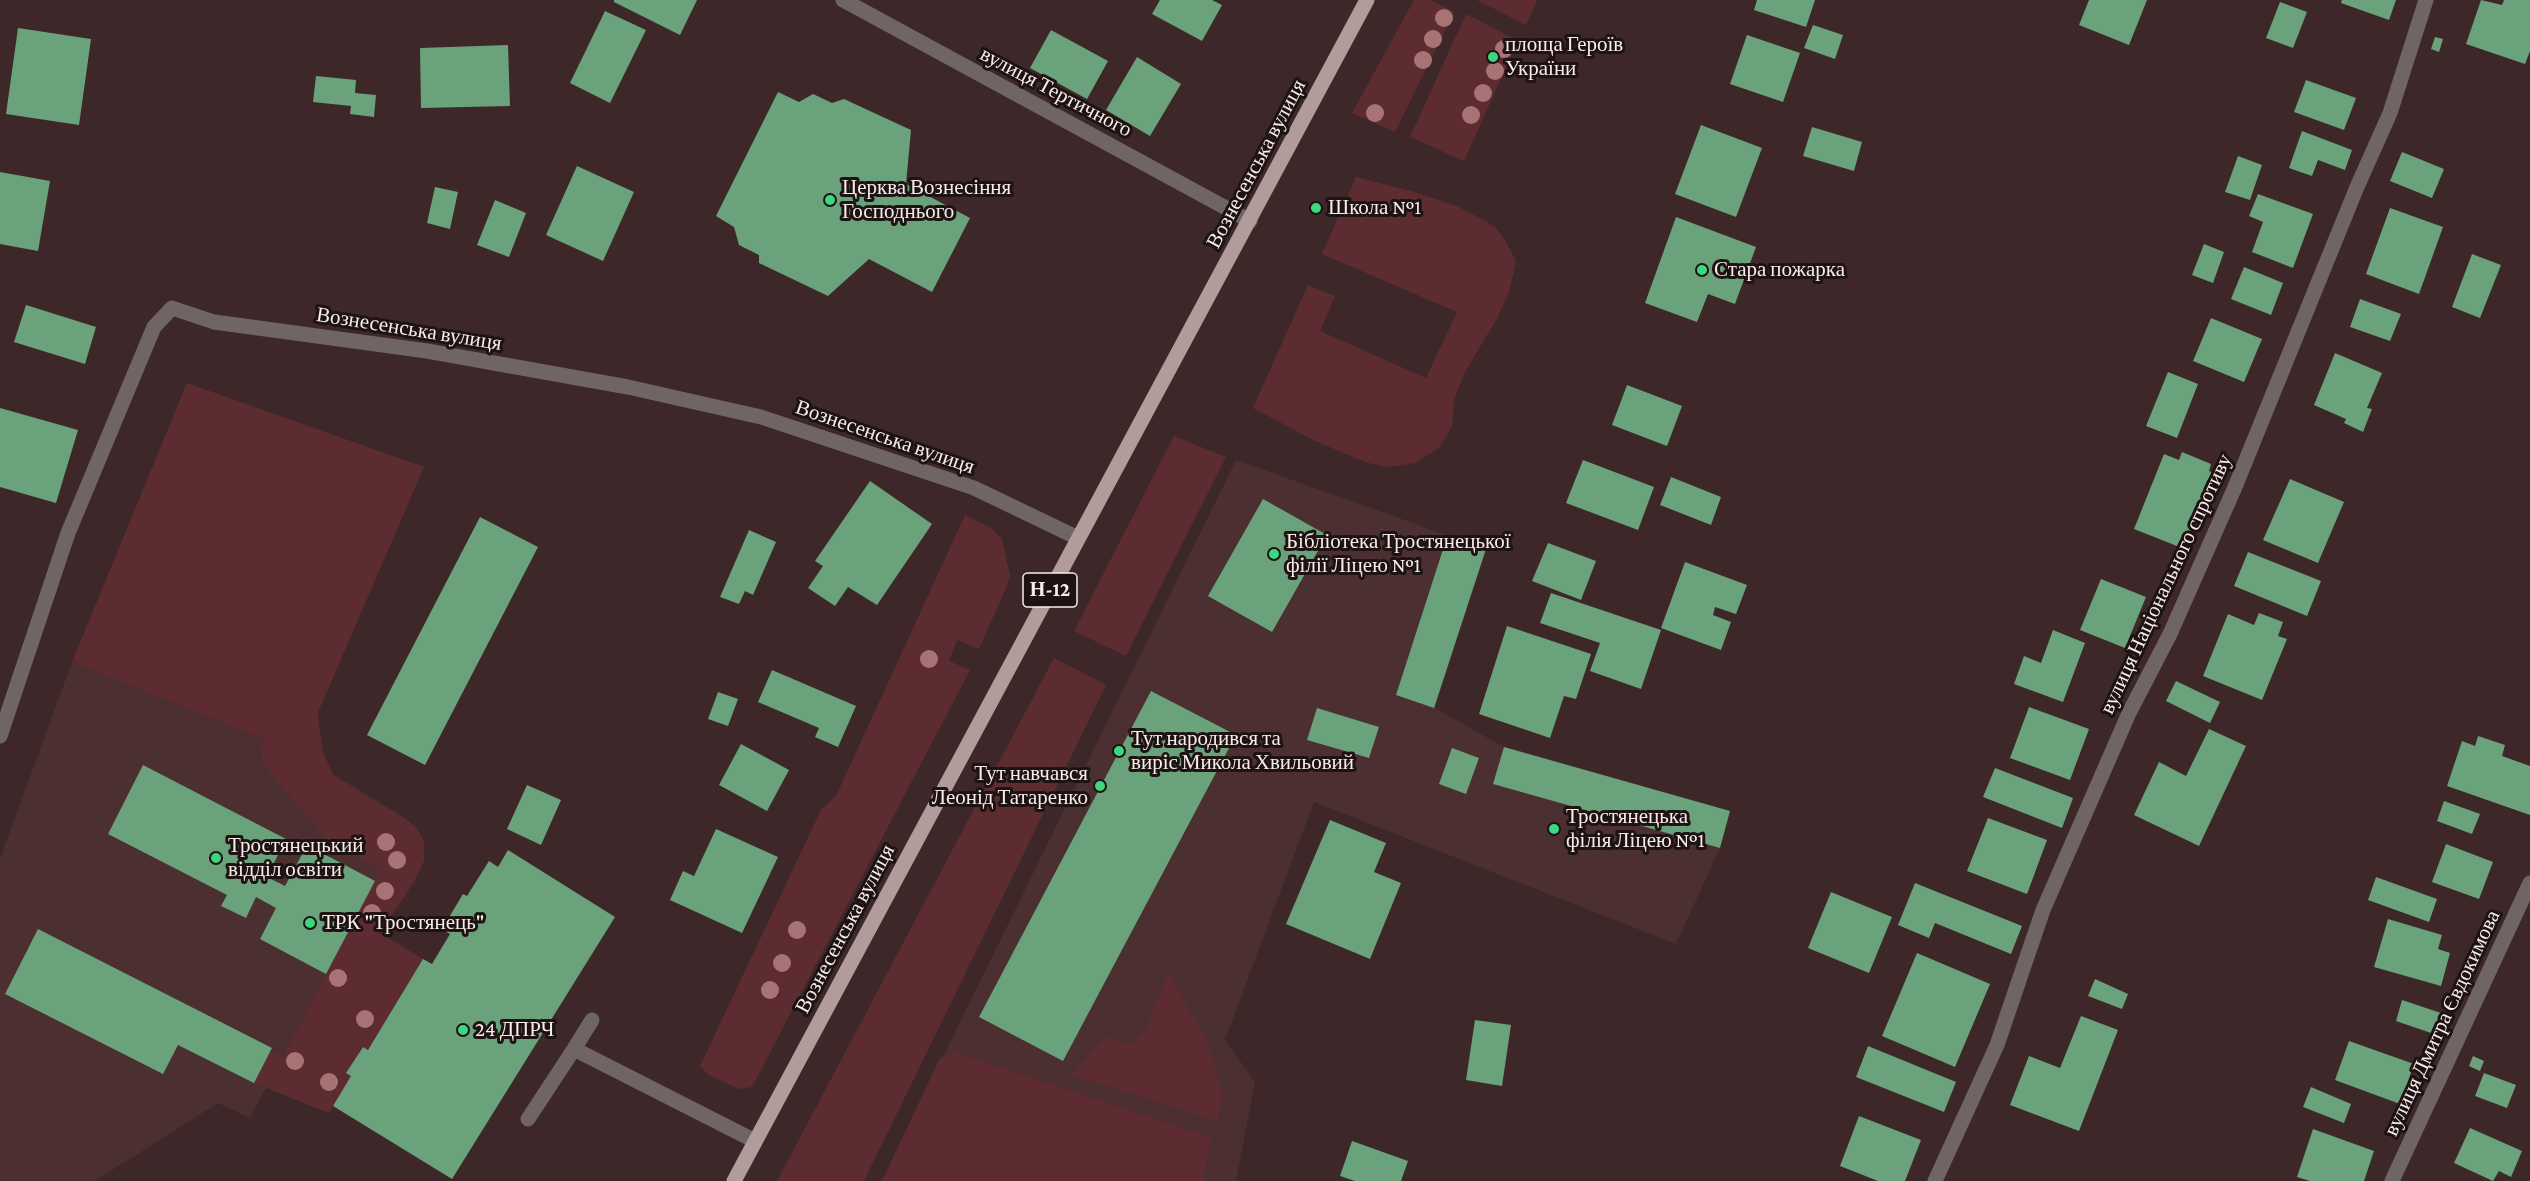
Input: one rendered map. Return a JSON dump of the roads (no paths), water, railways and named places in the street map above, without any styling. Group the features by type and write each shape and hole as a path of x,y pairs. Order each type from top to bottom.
{"main road":[{"name":"Вознесенська вулиця","path":"734,1181 1367,0"}],"street":[{"name":"вулиця Тертичного","path":"843,0 1250,221"},
{"name":"вулиця Національного спротиву","path":"1935,1181 1997,1045 2043,910 2129,713 2170,634 2235,487 2352,198 2390,114 2426,0"},
{"name":"Вознесенська вулиця","path":"0,736 68,533 154,327 172,308 214,322 438,353 628,387 761,417 974,488 1078,538"},
{"name":"вулиця Дмитра Євдокимова","path":"2391,1181 2530,883"},
{"path":"528,1119 592,1020"},
{"path":"574,1049 755,1141"}],"place":[{"name":"площа Героїв України","path":"1493,57"},
{"name":"Церква Вознесіння Господнього","path":"830,200"},
{"name":"Школа №1","path":"1316,208"},
{"name":"Стара пожарка","path":"1702,270"},
{"name":"Бібліотека Тростянецької філії Ліцею №1","path":"1274,554"},
{"name":"Тут народився та виріс Микола Хвильовий","path":"1119,751"},
{"name":"Тут навчався Леонід Татаренко","path":"1100,786"},
{"name":"Тростянецька філія Ліцею №1","path":"1554,829"},
{"name":"Тростянецький відділ освіти","path":"216,858"},
{"name":"ТРК \"Тростянець\"","path":"310,923"},
{"name":"24 ДПРЧ","path":"463,1030"}]}
